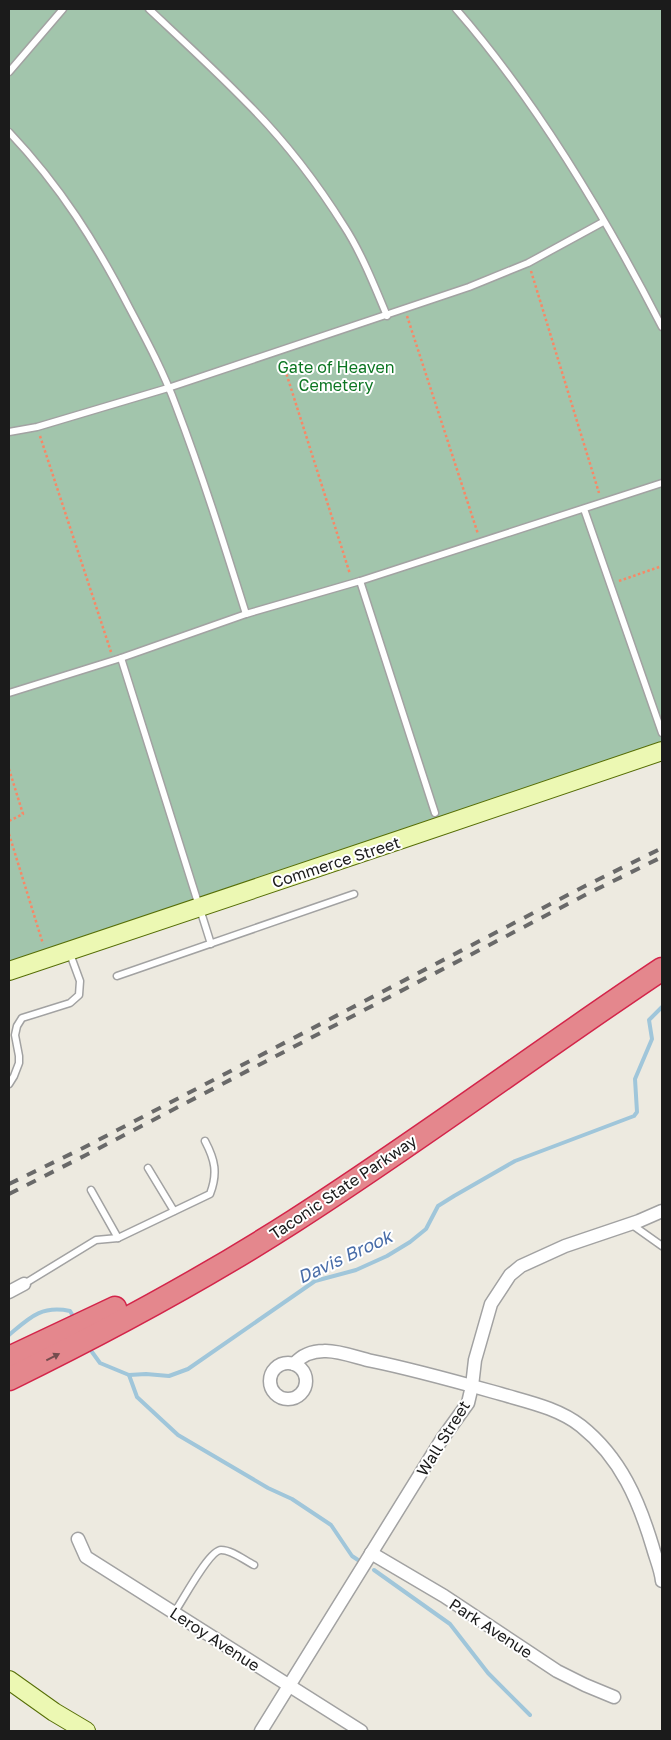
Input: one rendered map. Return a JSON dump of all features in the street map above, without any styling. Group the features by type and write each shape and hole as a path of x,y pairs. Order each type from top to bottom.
{"highway":[{"name":"Taconic State Parkway","path":"9,1358 72,1330 149,1290 282,1213 662,952"},
{"name":"Taconic State Parkway","path":"9,1379 84,1342 170,1295 278,1231 335,1194 662,969"}],"street":[{"name":"Commerce Street","path":"9,971 662,751"},
{"name":"Wall Street","path":"261,1731 442,1440 468,1403 475,1360 491,1304 510,1275 521,1266 565,1246 662,1211"},
{"path":"9,1292 24,1284"},
{"path":"294,1364 300,1357 310,1352 326,1350 472,1386 552,1410 567,1417 581,1426 599,1443 624,1474 644,1520 662,1581"},
{"name":"Leroy Avenue","path":"78,1539 86,1557 361,1731"},
{"name":"Park Avenue","path":"371,1553 444,1596 557,1671 614,1697"},
{"path":"9,1680 54,1712 86,1731"}],"lane":[{"path":"9,72 63,9"},
{"path":"149,9 248,103 323,195 346,228 387,316"},
{"path":"456,9 508,72 537,113 626,258 662,327"},
{"path":"9,132 70,204 89,234 138,323 168,388 212,507 246,614"},
{"path":"9,432 37,428 168,388 405,310 528,263 603,222"},
{"path":"9,693 117,659 246,614 356,582 662,483"},
{"path":"584,509 662,733"},
{"path":"356,582 435,813"},
{"path":"117,659 211,944"},
{"path":"117,976 354,894"},
{"path":"9,1084 19,1063 15,1035 17,1026 22,1018 70,1003 79,995 80,981 69,950"},
{"path":"24,1284 96,1240 118,1238 210,1194 214,1183 214,1157 205,1141"},
{"path":"148,1168 174,1211"},
{"path":"91,1190 118,1238"},
{"path":"630,1224 662,1246"},
{"path":"174,1613 216,1551 222,1550 232,1553 254,1565"}],"path":[{"path":"528,263 602,502"},
{"path":"405,310 480,542"},
{"path":"279,351 356,582"},
{"path":"37,428 117,659"},
{"path":"610,584 662,566"},
{"path":"9,768 23,814 9,821"},
{"path":"9,834 48,958"}],"green space":[{"name":"Gate of Heaven Cemetery","path":"9,9 662,9 662,745 9,965"}],"waterway":[{"name":"Davis Brook","path":"92,1352 100,1363 129,1375 169,1376 188,1369 315,1281 356,1270 387,1256 410,1242 426,1229 438,1206 515,1161 634,1116 637,1112 635,1079 652,1039 649,1020 662,1007"},
{"name":"Davis Brook","path":"9,1335 29,1318 43,1311 70,1311 73,1316"},
{"path":"129,1375 137,1397 178,1435 268,1488 292,1499 331,1525 352,1556 361,1562"},
{"path":"374,1570 450,1624 488,1673 530,1715"}],"railway":[{"path":"9,1184 83,1148 585,886 662,848"},
{"path":"9,1194 662,857"}]}
